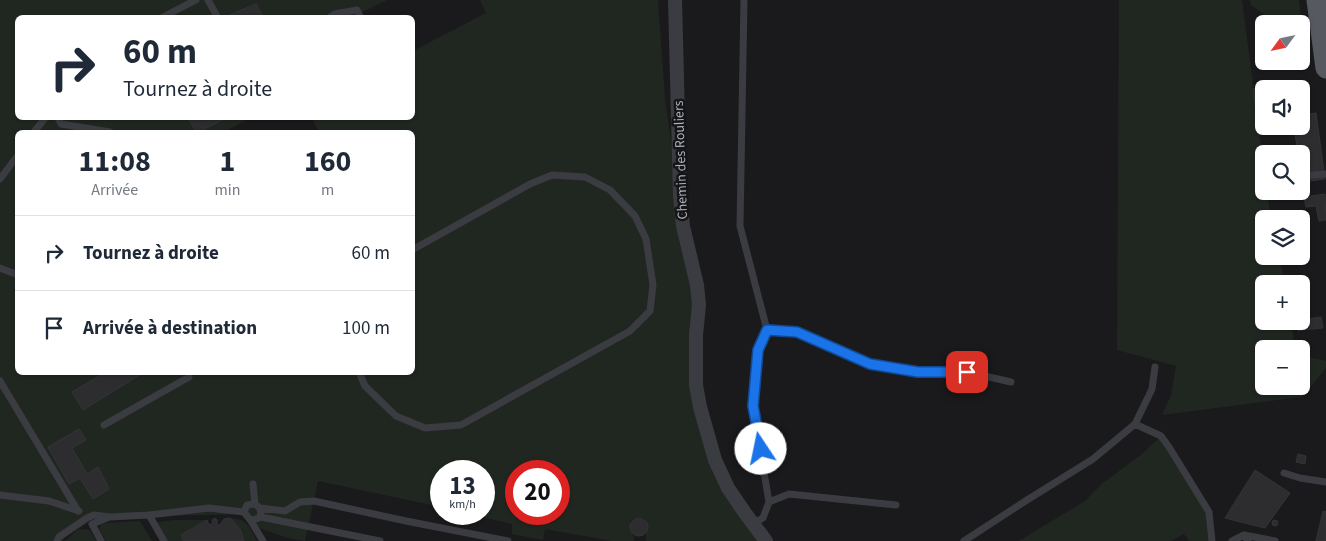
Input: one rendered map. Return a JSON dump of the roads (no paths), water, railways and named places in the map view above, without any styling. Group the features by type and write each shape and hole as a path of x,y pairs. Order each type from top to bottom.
{"main road":[{"path":"1317,0 1326,68"}],"street":[{"name":"Chemin des Rouliers","path":"675,0 680,195 683,226 697,286 699,305 696,335 696,385 715,460 728,488 766,541"}],"lane":[{"path":"167,15 196,0"},
{"path":"208,0 216,15"},
{"path":"744,0 740,226 767,330 758,350 753,406 769,502 763,518 752,524"},
{"path":"334,15 357,10 360,15"},
{"path":"36,130 43,120"},
{"path":"59,120 61,124 98,130"},
{"path":"0,179 15,159"},
{"path":"1310,175 1326,174"},
{"path":"360,375 366,386 396,416 425,428 461,425 630,331 650,312 653,285 646,239 635,216 610,190 585,177 552,175 530,184 415,248"},
{"path":"0,268 15,274"},
{"path":"767,330 797,332 870,364 918,372 967,372 1011,382"},
{"path":"964,541 1093,459 1134,424 1152,389 1155,368"},
{"path":"104,425 189,377 189,375"},
{"path":"0,381 78,511"},
{"path":"1134,424 1161,436 1170,447 1209,512 1212,541"},
{"path":"1284,473 1300,478 1326,482"},
{"path":"253,484 260,517"},
{"path":"769,502 789,494 896,505"},
{"path":"0,495 49,501 78,511 87,518"},
{"path":"244,512 247,505 285,511 300,502 314,501 508,541"},
{"path":"57,541 59,536 94,515 110,517 149,516 208,508 244,512 263,541"},
{"path":"149,516 164,541"},
{"path":"101,541 92,524 110,517"},
{"path":"251,521 260,517 380,541"},
{"path":"1232,541 1246,538 1275,541"}]}
